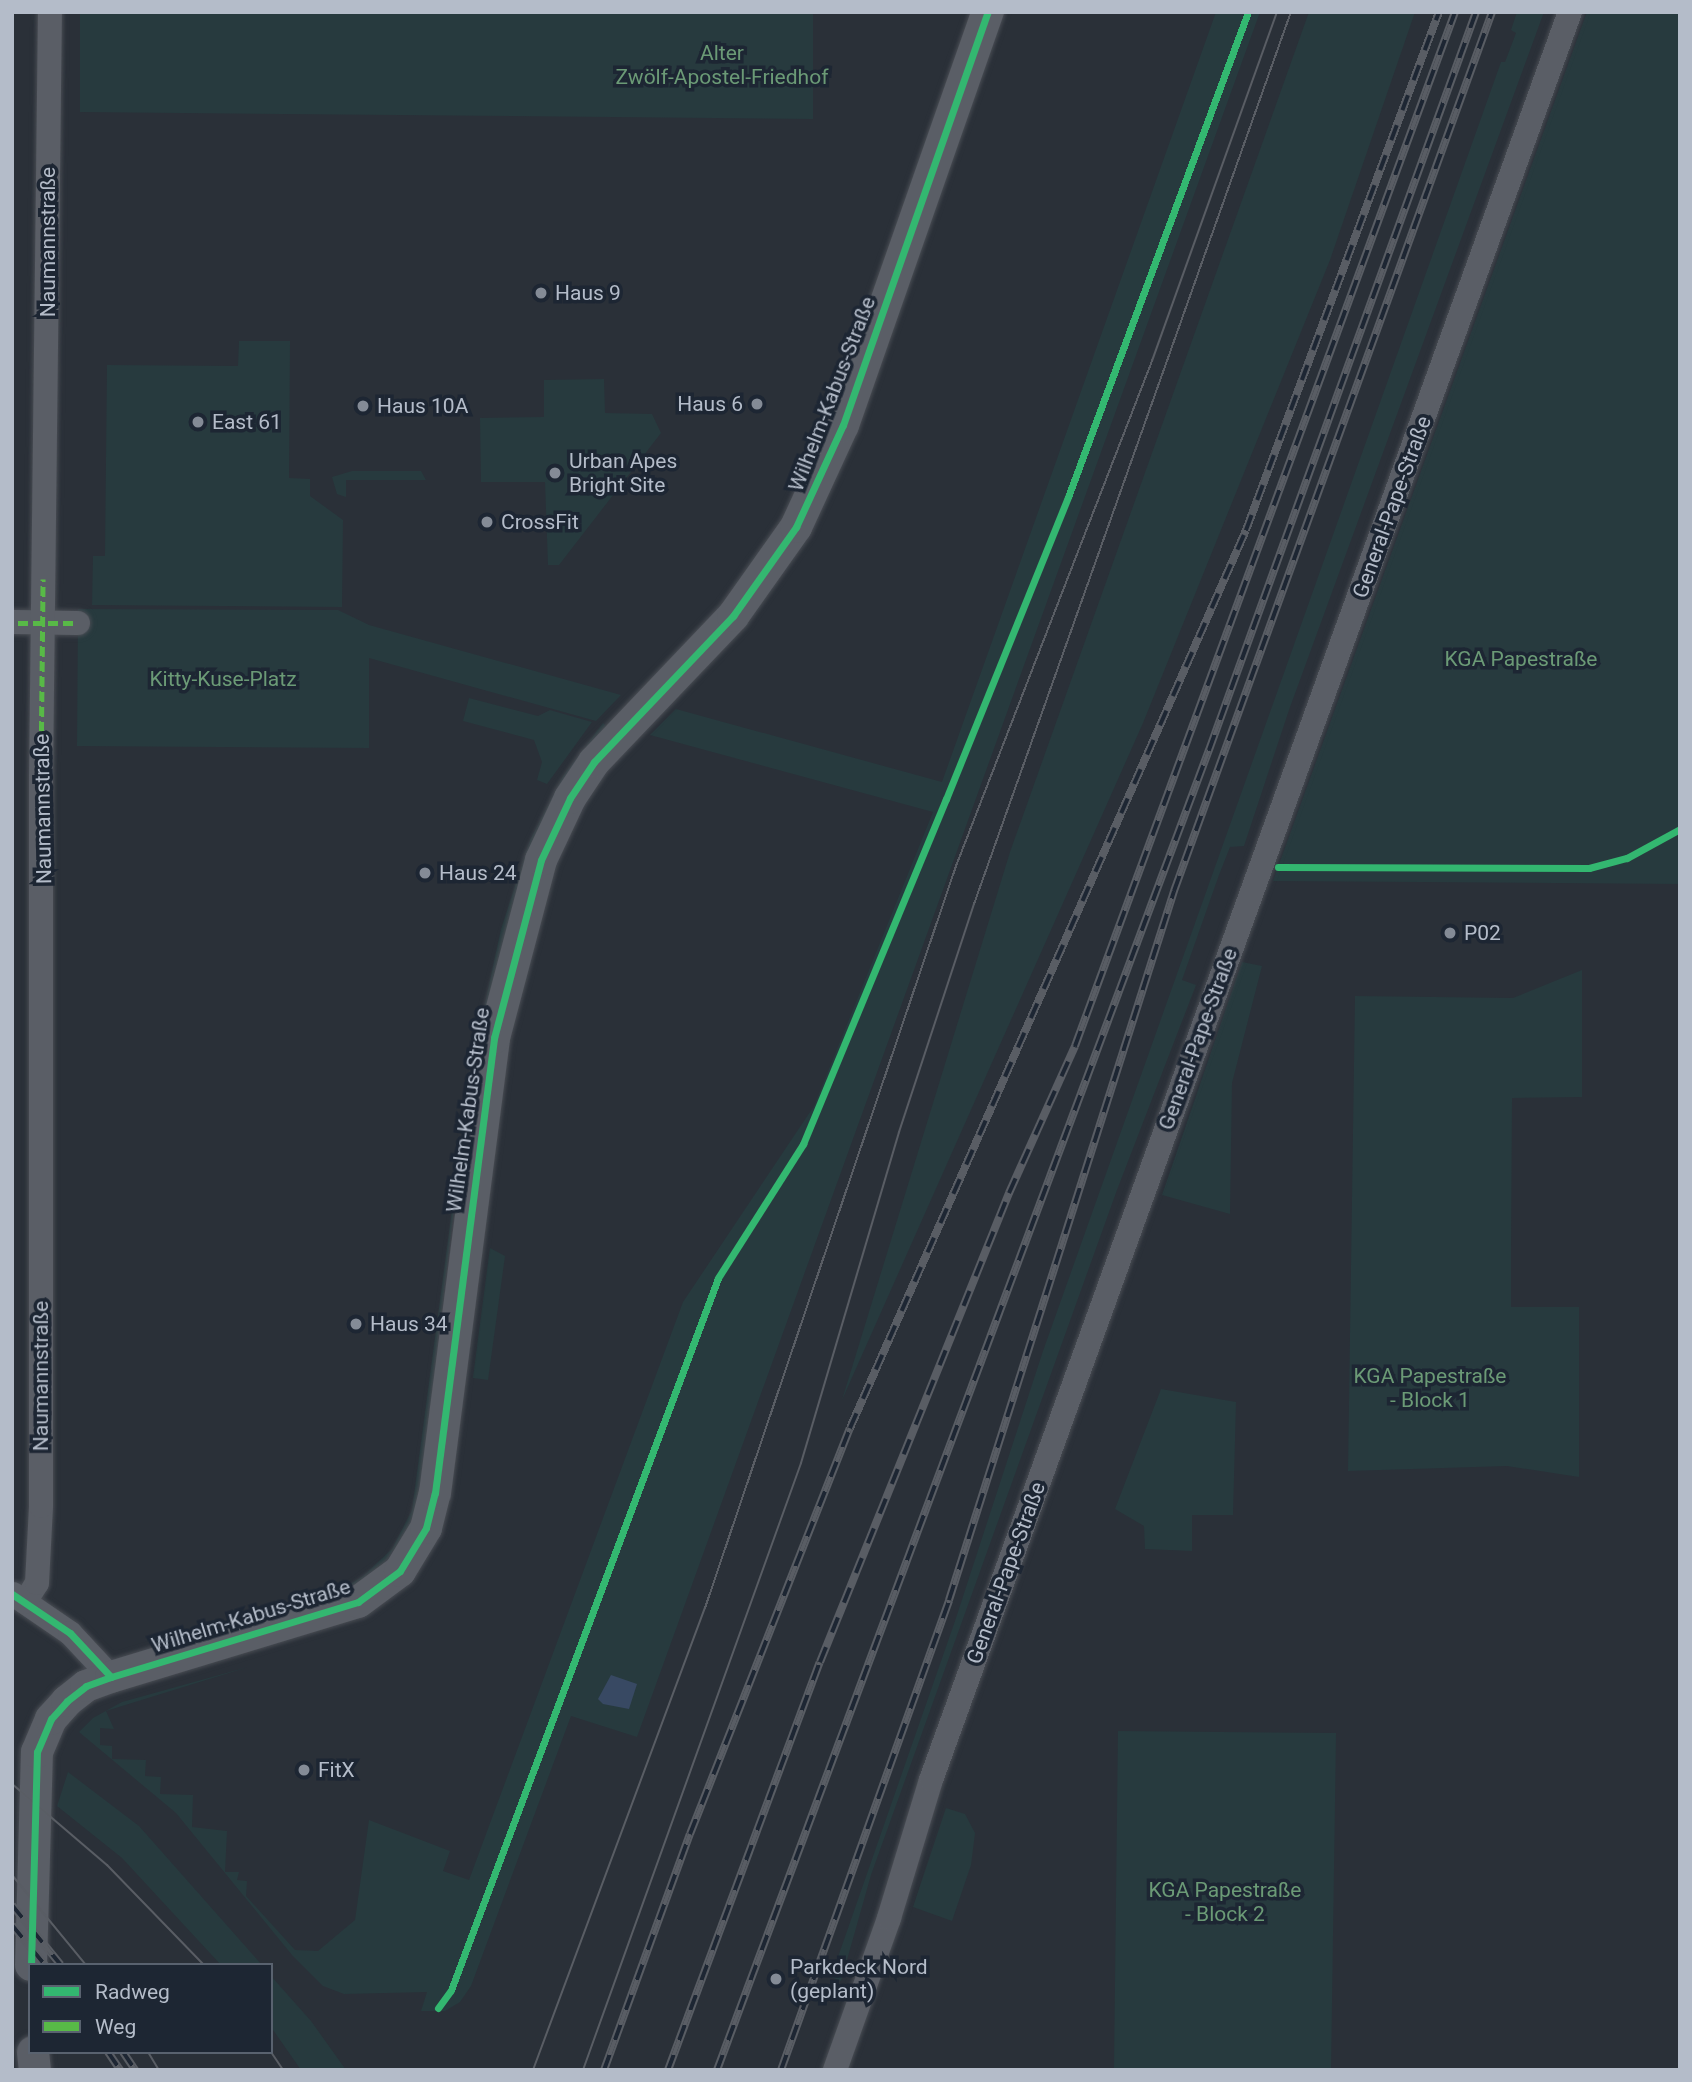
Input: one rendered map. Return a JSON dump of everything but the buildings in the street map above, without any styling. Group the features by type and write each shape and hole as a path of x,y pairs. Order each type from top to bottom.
{"street":[{"name":"Naumannstraße","path":"19,1598 37,1583 41,1506 43,623 50,12"},
{"name":"Wilhelm-Kabus-Straße","path":"31,1963 37,1752 51,1719 67,1701 86,1686 111,1677 346,1608 386,1584 418,1544 435,1493 495,1038 541,860 562,814 594,762 733,616 776,558 812,496 843,425 988,12"},
{"name":"General-Pape-Straße","path":"835,2070 889,1918 931,1780 1570,12"},
{"path":"12,622 78,623"},
{"path":"19,1598 80,1642 111,1677"}],"green space":[{"name":"Alter Zwölf-Apostel-Friedhof","path":"80,12 813,12 813,119 80,112"},
{"path":"1216,12 1260,12 637,1737 571,1716 471,1986 460,2002 445,2011 421,2011 427,1992 344,1994 323,1986 292,1955 176,1813 79,1732 93,1718 122,1702 248,1667 106,1711 114,1729 100,1728 100,1745 112,1746 112,1759 146,1760 145,1776 161,1777 160,1794 193,1795 192,1827 227,1831 225,1872 239,1872 237,1880 247,1881 246,1896 295,1950 318,1951 355,1920 369,1820 450,1851 443,1871 469,1880 683,1302 814,1106 933,812 650,735 676,709 942,782"},
{"path":"1309,12 1415,12 1330,260 1143,723 842,1400 1010,852"},
{"path":"1517,12 1544,12 1289,710 1244,846 1230,847 1219,875 1182,980 1196,985 1117,1190 871,1875 841,1981 831,1977 955,1621 1043,1351 1501,62 1505,62 1516,33 1511,30"},
{"name":"KGA Papestraße","path":"1587,12 1680,12 1680,884 1273,881"},
{"name":"East 61","path":"239,341 290,341 289,478 310,479 310,496 343,520 342,607 92,605 93,556 105,556 107,365 238,366"},
{"name":"Urban Apes Bright Site","path":"604,379 605,413 652,414 661,433 559,565 548,565 545,482 481,482 480,418 544,417 544,380"},
{"path":"352,471 421,471 426,480 346,480 346,497 337,494 332,477"},
{"name":"Kitty-Kuse-Platz","path":"78,609 338,610 369,625 621,695 596,721 369,658 369,748 77,746"},
{"path":"469,698 538,716 550,710 592,722 547,784 537,780 542,762 534,740 463,721"},
{"path":"603,723 606,726 593,741 523,870 475,1050 501,929 530,840 563,776"},
{"path":"1242,962 1262,966 1232,1083 1230,1214 1162,1195"},
{"name":"KGA Papestraße - Block 1","path":"1582,970 1582,1097 1512,1098 1511,1252 1511,1307 1579,1307 1579,1477 1507,1466 1348,1471 1355,996 1513,998"},
{"path":"469,1083 421,1487 412,1521 387,1560 350,1588 269,1614 268,1610 344,1588 363,1576 392,1549 412,1510"},
{"path":"490,1248 505,1256 488,1380 473,1378"},
{"path":"1161,1389 1236,1402 1233,1515 1192,1515 1192,1551 1145,1549 1144,1526 1115,1509"},
{"name":"KGA Papestraße - Block 2","path":"1118,1731 1336,1733 1331,2070 1114,2070"},
{"path":"68,1772 139,1826 260,1963 219,1963 122,1858 57,1806"},
{"path":"946,1808 965,1814 975,1833 971,1865 952,1921 913,1907"},
{"path":"273,1978 311,2021 346,2070 301,2070 273,2030"}],"water":[{"path":"611,1675 637,1684 629,1709 603,1704 598,1699"}],"tram line":[{"path":"533,2070 705,1608 956,866 1152,361 1277,12"},
{"path":"583,2070 801,1463 899,1132 974,904 1291,12"},
{"path":"12,1784 107,1865 202,1963"},
{"path":"12,1875 84,1963"},
{"path":"149,2054 159,2070"},
{"path":"272,2054 283,2070"}],"railway":[{"path":"604,2070 690,1834 850,1428 1246,530 1439,12"},
{"path":"668,2070 820,1662 1009,1193 1075,1046 1455,12"},
{"path":"717,2070 1209,750 1476,12"},
{"path":"781,2070 949,1600 1174,891 1492,12"},
{"path":"12,1905 59,1963"},
{"path":"12,1925 43,1963"},
{"path":"109,2054 120,2070"},
{"path":"124,2054 135,2070"}],"marked path":[{"path":"41,776 43,579"},
{"path":"18,623 78,623"}],"cycle path":[{"path":"31,1963 37,1752 51,1719 67,1701 86,1686 111,1677 358,1602 400,1571 426,1528 435,1493 494,1038 541,860 570,798 594,762 733,616 796,527 843,425 988,12"},
{"path":"438,2008 451,1990 718,1278 803,1144 946,799 1068,497 1248,12"},
{"path":"1278,867 1589,868 1627,858 1680,829"},
{"path":"12,1594 70,1633 111,1677"}],"place":[{"name":"Haus 9","path":"541,293"},
{"name":"Haus 6","path":"757,404"},
{"name":"Haus 10A","path":"363,406"},
{"name":"East 61","path":"198,422"},
{"name":"Urban Apes Bright Site","path":"555,473"},
{"name":"CrossFit","path":"487,522"},
{"name":"Haus 24","path":"425,873"},
{"name":"P02","path":"1450,933"},
{"name":"Haus 34","path":"356,1324"},
{"name":"FitX","path":"304,1770"},
{"name":"Parkdeck Nord (geplant)","path":"776,1979"}]}
